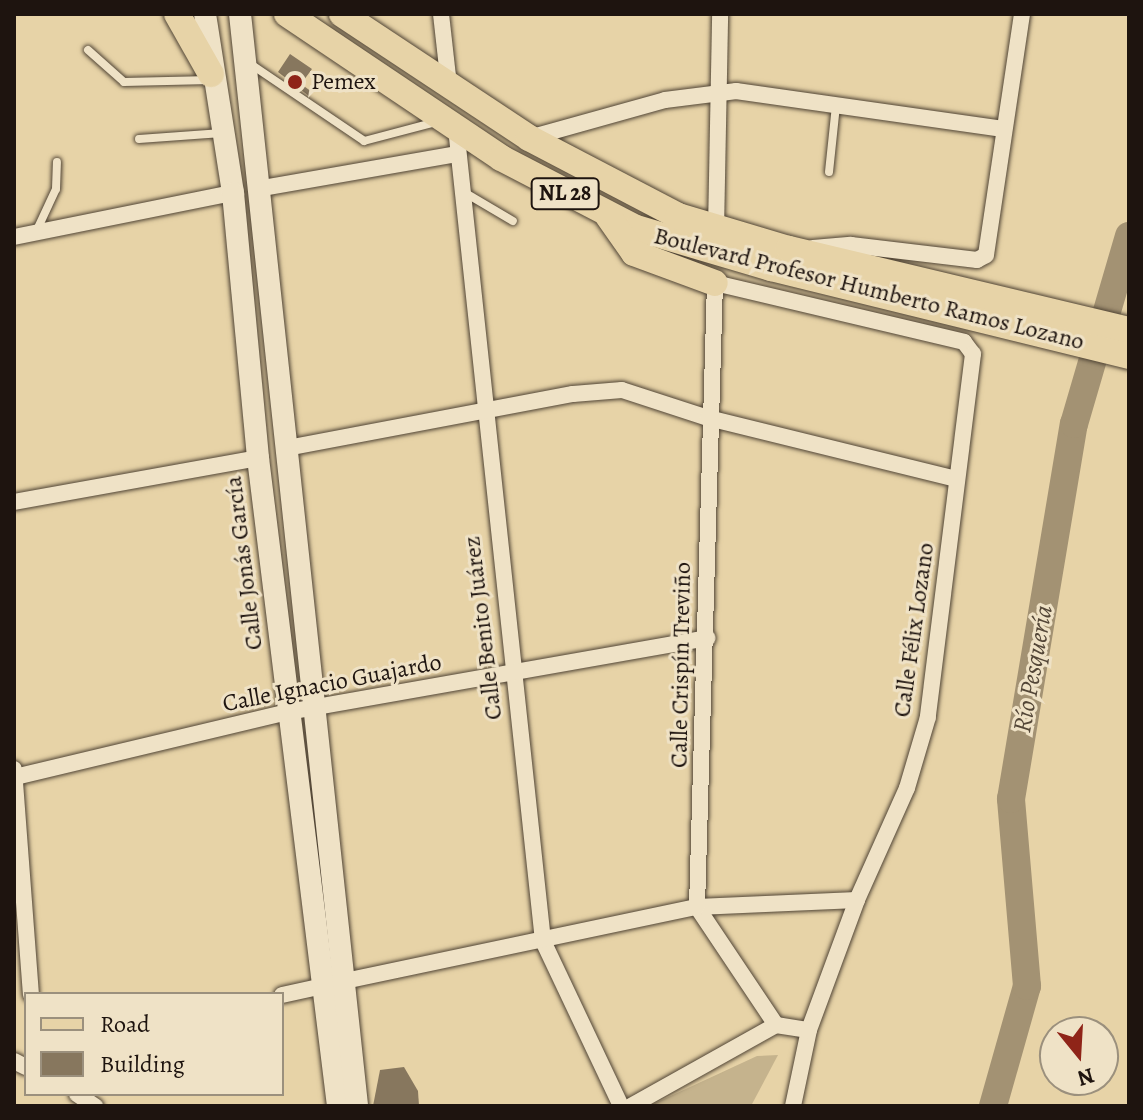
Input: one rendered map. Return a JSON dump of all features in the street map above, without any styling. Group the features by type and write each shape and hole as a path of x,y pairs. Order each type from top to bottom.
{"main road":[{"path":"177,14 211,77"},
{"name":"Boulevard Profesor Humberto Ramos Lozano","path":"287,14 454,134 608,216 667,241 1129,330"},
{"path":"314,14 382,62 421,68"},
{"name":"Boulevard Profesor Humberto Ramos Lozano","path":"347,16 529,138 643,200 716,230 789,249 1129,356"},
{"path":"454,134 499,145 529,138"},
{"path":"608,216 634,253 715,283"}],"street":[{"name":"Calle Jonás García","path":"205,14 211,77 233,193 258,458 299,710 332,984 338,1106"},
{"name":"Calle Jonás García","path":"240,14 287,448 299,710"},
{"path":"441,14 449,85"},
{"path":"716,230 720,14"},
{"path":"789,249 851,245 977,260 987,249 1022,14"},
{"path":"529,138 609,113 720,92 1003,129"},
{"path":"257,189 454,134"},
{"name":"Calle Benito Juárez","path":"454,134 543,941 621,1106"},
{"path":"14,237 233,193"},
{"name":"Calle Félix Lozano","path":"715,283 964,342 973,360 928,717 898,811 857,900 809,1030 793,1106"},
{"name":"Calle Crispín Treviño","path":"697,907 708,638 708,418 715,283"},
{"path":"287,448 483,410 622,390 708,418 956,479"},
{"path":"14,502 258,458"},
{"name":"Calle Ignacio Guajardo","path":"15,777 299,710 708,638"},
{"path":"14,769 31,992"},
{"path":"284,995 697,907 857,900"},
{"path":"697,907 776,1025"},
{"name":"Calle Jonás García","path":"332,984 357,1106"},
{"path":"631,1106 776,1025 809,1030"}],"lane":[{"path":"88,50 124,82 211,77"},
{"path":"246,61 364,141 454,134"},
{"path":"829,172 836,105"},
{"path":"139,139 223,132"},
{"path":"36,233 56,189 57,162"},
{"path":"462,191 513,221"}],"shaded area":[{"path":"778,1055 751,1106 649,1106 757,1056"}],"building":[{"name":"Pemex","path":"290,54 312,69 301,84 312,92 309,96 278,72"},
{"path":"404,1067 418,1091 419,1106 373,1106 380,1070"}],"waterway":[{"name":"Río Pesquería","path":"993,1106 1027,986 1011,799 1074,424 1129,236"}],"place":[{"name":"Pemex","path":"295,82"}]}
